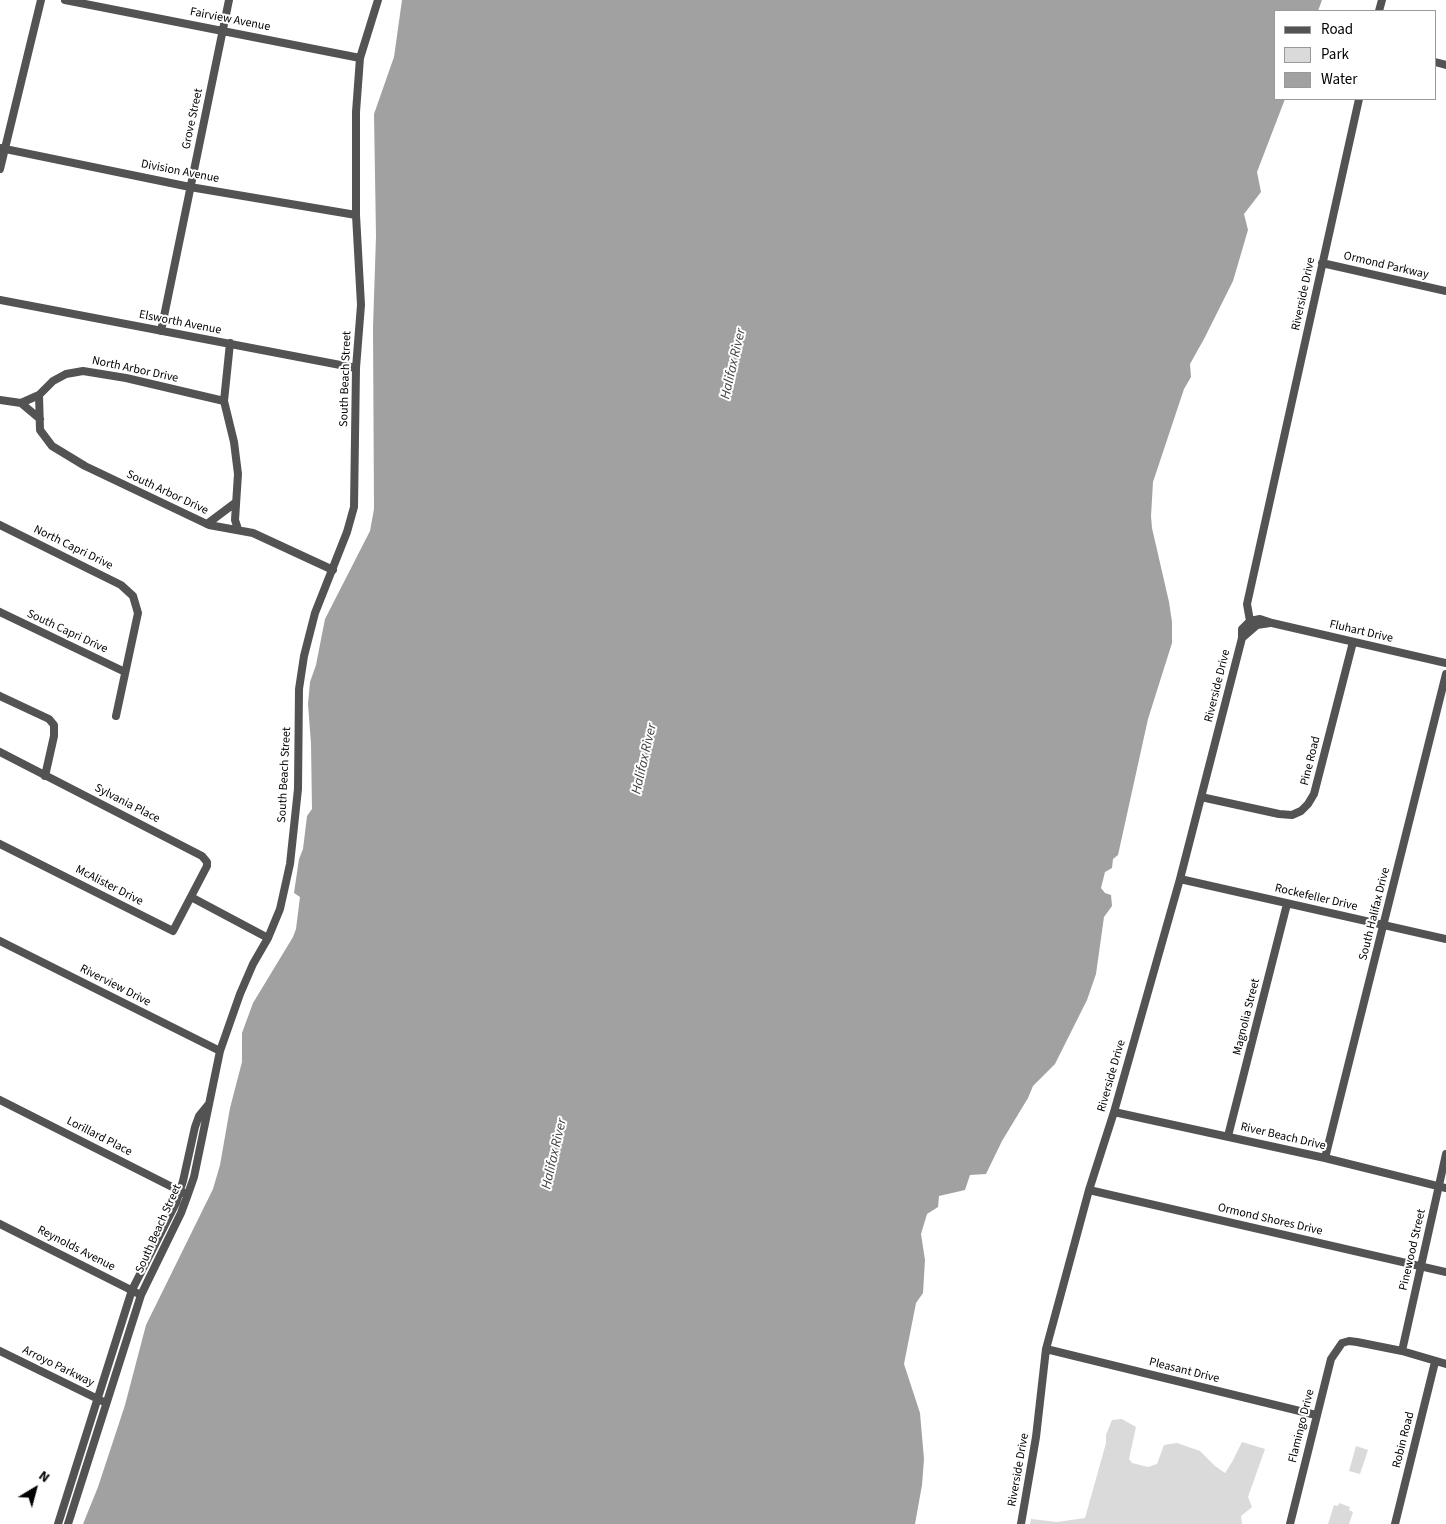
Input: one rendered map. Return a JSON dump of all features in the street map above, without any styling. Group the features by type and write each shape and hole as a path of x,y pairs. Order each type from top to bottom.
{"street":[{"path":"0,169 2,148 41,0"},
{"name":"Fairview Avenue","path":"66,0 360,58"},
{"name":"Grove Street","path":"162,331 229,0"},
{"name":"South Beach Street","path":"68,1524 141,1295 181,1213 194,1177 220,1051 253,964 268,938 280,909 290,864 298,789 299,689 304,656 316,613 347,532 354,507 356,368 361,305 356,215 356,112 360,58 378,0"},
{"name":"Riverside Drive","path":"1021,1524 1036,1437 1046,1349 1089,1190 1114,1112 1180,879 1242,638 1242,629 1250,626 1247,604 1359,100"},
{"name":"Division Avenue","path":"2,148 190,187 356,215"},
{"name":"Ormond Parkway","path":"1322,263 1446,291"},
{"name":"Elsworth Avenue","path":"0,300 356,368"},
{"path":"230,343 224,401 234,442 238,474 235,503 235,520 238,529"},
{"name":"North Arbor Drive","path":"21,404 40,395 53,381 66,374 83,371 126,378 224,401"},
{"name":"South Arbor Drive","path":"40,395 40,430 52,446 85,466 207,524 253,533 333,570"},
{"path":"0,400 21,404 40,419"},
{"path":"207,524 235,503"},
{"name":"North Capri Drive","path":"0,525 121,585 133,596 138,613 125,672"},
{"name":"South Capri Drive","path":"0,612 125,672"},
{"name":"Fluhart Drive","path":"1250,626 1260,619 1446,663"},
{"name":"Pine Road","path":"1201,797 1279,814 1292,815 1301,812 1314,794 1353,642"},
{"path":"116,716 125,672"},
{"name":"South Halifax Drive","path":"1324,1158 1383,925 1442,711 1446,674"},
{"path":"0,696 49,719 54,725 54,736 45,776"},
{"name":"Sylvania Place","path":"0,752 202,856 207,862 207,866 191,897"},
{"name":"McAlister Drive","path":"0,844 173,931 191,897"},
{"name":"Rockefeller Drive","path":"1180,879 1446,939"},
{"path":"191,897 268,938"},
{"name":"Magnolia Street","path":"1228,1136 1287,904"},
{"name":"Riverview Drive","path":"0,941 220,1051"},
{"name":"Lorillard Place","path":"0,1100 188,1194"},
{"path":"58,1524 132,1290 176,1202 195,1127 199,1116 208,1105"},
{"name":"River Beach Drive","path":"1114,1112 1228,1136 1442,1187"},
{"name":"Pinewood Street","path":"1402,1351 1421,1265 1442,1187 1446,1154"},
{"name":"Ormond Shores Drive","path":"1089,1190 1446,1272"},
{"name":"Reynolds Avenue","path":"0,1224 141,1295"},
{"name":"Flamingo Drive","path":"1290,1524 1331,1358 1342,1343 1349,1341 1402,1351"},
{"name":"Pleasant Drive","path":"1046,1349 1316,1415"},
{"name":"Arroyo Parkway","path":"0,1351 106,1403"},
{"path":"1402,1351 1446,1364"},
{"name":"Robin Road","path":"1395,1524 1434,1362"}],"green space":[{"path":"1122,1419 1136,1427 1129,1459 1132,1463 1148,1467 1157,1464 1164,1445 1177,1443 1200,1451 1225,1473 1242,1442 1265,1449 1248,1497 1252,1507 1241,1516 1242,1524 1030,1524 1031,1519 1057,1522 1085,1518 1106,1443 1106,1435 1112,1420"},
{"path":"1356,1446 1368,1450 1360,1474 1349,1471"},
{"path":"1339,1503 1350,1507 1349,1510 1353,1512 1349,1524 1328,1524 1334,1505 1338,1506"}],"water":[{"name":"Halifax River","path":"402,0 1322,0 1318,10 1274,10 1274,100 1285,100 1257,172 1261,192 1244,214 1248,230 1233,281 1190,364 1191,377 1184,389 1153,482 1152,528 1169,602 1172,622 1172,643 1148,719 1118,855 1113,859 1112,868 1105,872 1101,888 1105,893 1111,895 1112,906 1104,917 1096,974 1087,1000 1055,1064 1033,1086 986,1174 970,1175 965,1190 939,1196 938,1207 927,1214 921,1234 925,1260 923,1293 916,1303 904,1364 920,1413 924,1459 922,1485 915,1524 83,1524 98,1487 125,1405 146,1325 213,1189 242,1062 242,1033 253,1003 296,929 300,897 294,893 299,859 303,849 307,816 312,809 308,704 310,682 316,665 325,619 370,531 374,509 373,328 376,236 374,114 394,57"}]}
